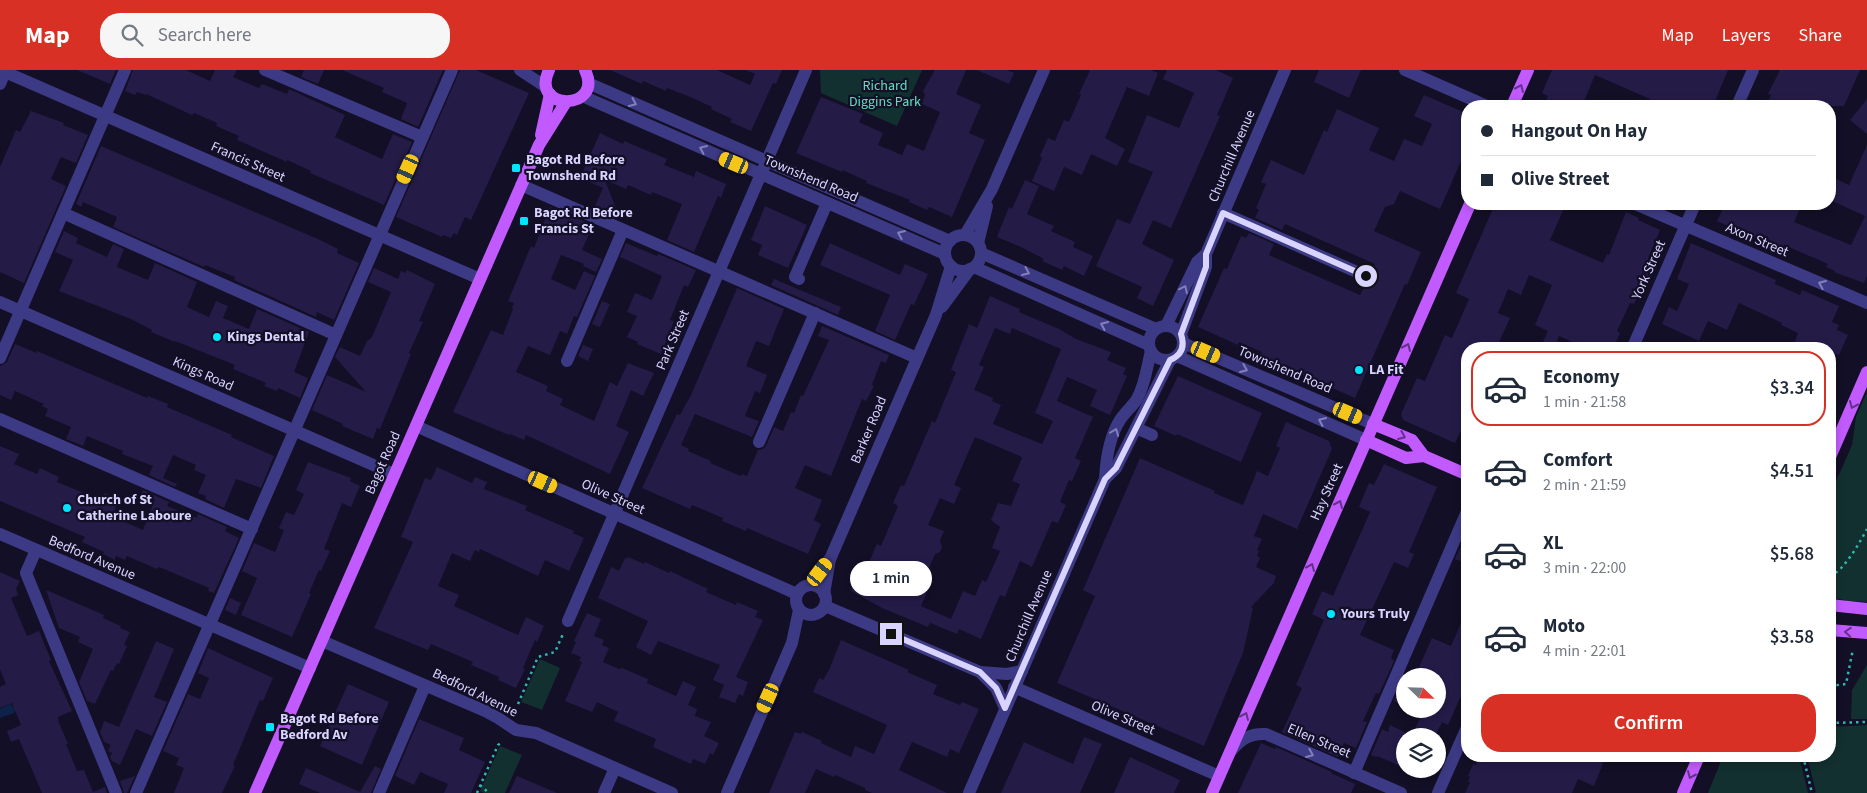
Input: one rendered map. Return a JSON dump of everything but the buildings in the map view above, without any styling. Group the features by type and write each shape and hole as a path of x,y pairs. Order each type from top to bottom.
{"main road":[{"name":"Bagot Road","path":"538,145 548,91 545,80 549,70"},
{"path":"548,91 554,99 566,102 571,102 582,96 588,83 585,70"},
{"path":"1515,100 1528,70"},
{"name":"Bagot Road","path":"255,793 538,145 566,102"},
{"name":"Hay Street","path":"1212,793 1467,210"},
{"path":"1836,443 1867,372"},
{"name":"Townshend Road","path":"1374,424 1412,440 1424,456 1461,473"},
{"name":"Townshend Road","path":"1366,440 1406,458 1424,456"},
{"path":"1836,606 1867,609"},
{"path":"1836,630 1867,633"},
{"path":"1682,793 1696,762"}],"street":[{"path":"0,358 125,70"},
{"path":"265,70 422,137"},
{"path":"136,793 452,70"},
{"path":"520,70 548,91"},
{"name":"Park Street","path":"568,621 806,70"},
{"path":"965,235 992,189 1044,70"},
{"name":"Churchill Avenue","path":"1182,338 1206,267 1206,254 1285,70"},
{"path":"1405,70 1473,100"},
{"path":"1740,100 1753,70"},
{"name":"Francis Street","path":"4,76 105,116 480,279"},
{"name":"Townshend Road","path":"588,83 950,241"},
{"name":"Townshend Road","path":"582,96 946,254"},
{"path":"521,185 917,358"},
{"path":"972,268 980,259 979,248 992,189"},
{"path":"799,279 795,277 828,203"},
{"name":"Axon Street","path":"1649,210 1867,304"},
{"name":"York Street","path":"1635,342 1692,210"},
{"path":"63,213 336,335"},
{"path":"1223,213 1366,276"},
{"path":"567,361 623,230"},
{"path":"965,235 974,239 979,248 1161,328 1177,330 1182,338 1181,352 1174,358 1159,359 1150,348 972,268 960,270 951,266 946,254 950,241 955,237 965,235"},
{"name":"Churchill Avenue","path":"1161,328 1197,262 1206,254"},
{"name":"Barker Road","path":"810,585 831,557 936,315 951,266"},
{"name":"Barker Road","path":"936,315 972,268"},
{"name":"Kings Road","path":"0,302 394,474"},
{"path":"759,442 815,313"},
{"path":"1150,348 1151,336 1161,328"},
{"name":"Townshend Road","path":"1182,338 1374,424"},
{"name":"Churchill Avenue","path":"968,793 1105,479 1114,432 1124,414 1137,400 1150,348"},
{"name":"Townshend Road","path":"1174,358 1366,440"},
{"name":"Churchill Avenue","path":"1105,479 1116,468 1174,358"},
{"path":"0,419 252,529"},
{"name":"Olive Street","path":"416,426 797,594"},
{"path":"1136,428 1152,435"},
{"path":"1354,773 1461,526"},
{"name":"Bedford Avenue","path":"0,534 310,668"},
{"path":"36,550 26,573 116,793"},
{"name":"Barker Road","path":"825,600 831,557"},
{"path":"727,793 792,643 799,610 796,602 797,594 802,588 810,585 818,587 825,600 980,672 996,688 1005,708"},
{"path":"792,643 815,615 819,613 825,600"},
{"path":"799,610 806,614 815,615"},
{"name":"Bedford Avenue","path":"322,641 498,718 516,730 536,733 672,793"},
{"path":"980,672 1007,674 1022,671"},
{"path":"379,793 425,686"},
{"name":"Olive Street","path":"1014,687 1219,776"},
{"name":"Ellen Street","path":"1229,753 1239,741 1254,734 1266,734 1401,793"},
{"path":"1438,793 1461,741"},
{"path":"604,793 615,768"}],"path":[{"path":"1836,573 1850,557 1867,529"},
{"path":"518,704 538,657 555,652 568,621"},
{"path":"1836,685 1846,684 1853,649"},
{"path":"1836,723 1867,722"},
{"path":"477,793 498,745 501,743"},
{"path":"1804,762 1812,793"},
{"path":"480,785 489,793"}],"green space":[{"name":"Richard Diggins Park","path":"820,70 922,70 897,126 821,93"},
{"path":"1867,392 1867,602 1836,598 1836,481 1852,445 1856,417"},
{"path":"540,659 560,668 542,710 521,702"},
{"path":"1867,665 1867,719 1851,719 1852,690"},
{"path":"1867,725 1867,793 1814,793 1816,792 1808,762 1836,762 1836,727"},
{"path":"500,746 522,755 505,793 484,793 480,791"},
{"path":"1721,762 1800,762 1808,793 1708,793"}],"water":[{"path":"10,704 16,710 14,713 0,718 0,709"}],"place":[{"name":"Bagot Rd Before Townshend Rd","path":"516,168"},
{"name":"Bagot Rd Before Francis St","path":"524,221"},
{"name":"Kings Dental","path":"217,337"},
{"name":"LA Fit","path":"1359,370"},
{"name":"Church of St Catherine Laboure","path":"67,508"},
{"name":"Yours Truly","path":"1331,614"},
{"name":"Bagot Rd Before Bedford Av","path":"270,727"}],"route":[{"path":"891,634 980,672 999,692 1005,708 1105,479 1116,468 1170,360 1181,352 1183,343 1181,334 1206,267 1206,254 1223,213 1366,276"}]}
